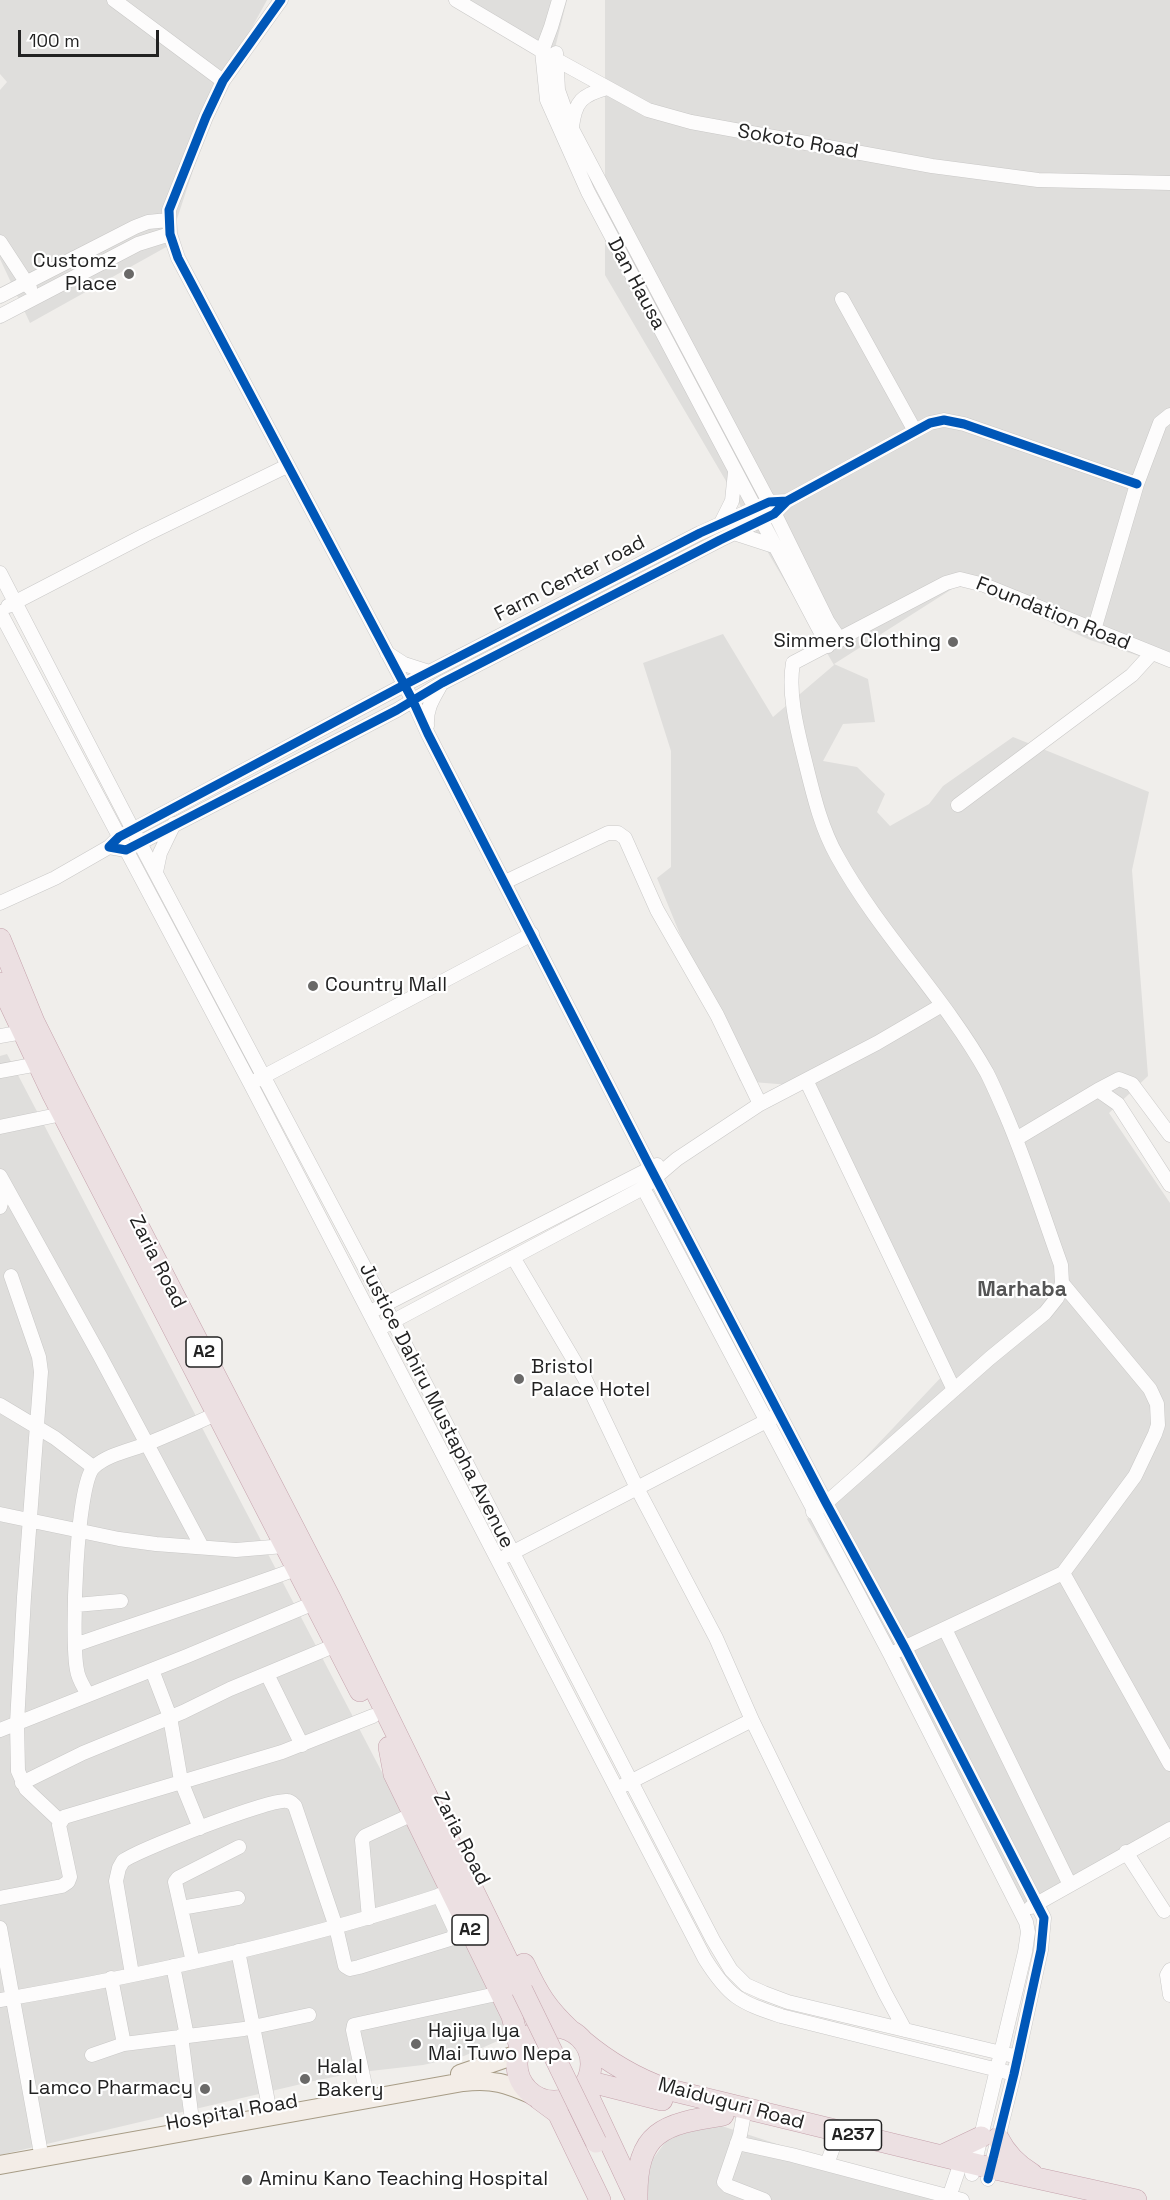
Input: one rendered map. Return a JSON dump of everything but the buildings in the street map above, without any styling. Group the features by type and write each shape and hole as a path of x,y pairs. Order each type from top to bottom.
{"highway":[{"name":"Zaria Road","path":"0,939 34,1022 67,1088 331,1600 395,1745 512,1992 512,2016 519,2051"},
{"name":"Zaria Road","path":"0,983 62,1114 373,1716 395,1745 414,1752 424,1765 541,2000 577,2036"},
{"name":"Zaria Road","path":"395,1745 394,1774 414,1814 445,1893 512,1992"},
{"name":"A2","path":"512,1992 591,2145 611,2200"},
{"path":"536,2097 549,2101 568,2099 585,2084 591,2072 591,2061 588,2050 577,2036 560,2028 537,2031 527,2038 519,2051 516,2067 524,2087 536,2097 558,2113 600,2200"},
{"name":"Maiduguri Road","path":"577,2036 599,2054 630,2074 666,2089 943,2155 977,2171 1037,2178 1136,2200"},
{"path":"585,2084 633,2200"},
{"name":"Maiduguri Road","path":"585,2084 835,2142 977,2171 1077,2200"},
{"path":"633,2200 641,2157 653,2138 670,2126 733,2117"},
{"path":"943,2155 990,2138 1013,2160 1037,2178"},
{"name":"A2","path":"591,2145 633,2200"}],"main road":[{"path":"464,2077 519,2051"},
{"path":"464,2077 500,2082 536,2097"},
{"name":"Hospital Road","path":"0,2156 192,2120 237,2118 269,2107 366,2090 464,2077"},
{"name":"Hospital Road","path":"0,2165 237,2118 464,2077"}],"street":[{"path":"114,0 223,81"},
{"path":"281,0 223,81 169,210 169,227 178,258 413,701 653,1172 781,1413 826,1503 905,1648 1044,1918 1043,1936 1014,2074 977,2171 953,2199 827,2164 737,2143"},
{"name":"Sokoto Road","path":"456,0 522,40 648,110 713,128 932,166 1038,180 1170,183"},
{"path":"542,51 559,0"},
{"name":"Dan Hausa","path":"551,27 557,60 558,90 572,129 772,508 828,622 834,643"},
{"path":"522,40 531,54 546,90"},
{"name":"Dan Hausa","path":"542,51 547,100 588,192 813,620 834,643"},
{"path":"572,129 577,105 591,93 607,88"},
{"path":"0,296 135,227 148,222 169,227"},
{"path":"0,316 169,227"},
{"path":"0,242 36,297"},
{"path":"842,299 915,431"},
{"path":"1094,630 1137,484 1160,423 1170,415"},
{"path":"0,903 55,878 114,842 174,824 413,701 442,683 734,533 757,515 930,423 944,420 964,424 1137,484"},
{"path":"287,466 145,535 0,610 114,842 126,850 250,1083 705,1959 720,1983 736,1998 781,2016 1014,2074"},
{"path":"721,523 732,501 735,472"},
{"name":"Farm Center road","path":"136,836 429,672 721,523 757,515"},
{"path":"734,533 774,546"},
{"name":"Justice Dahiru Mustapha Avenue","path":"0,573 136,836 393,1321 713,1940 731,1970 746,1984 788,2002 1018,2057"},
{"name":"Foundation Road","path":"801,657 834,643 946,583 960,579 984,585 1170,660"},
{"path":"813,620 810,642 801,657 793,663 791,674 797,729 820,819 836,856 863,898 892,942 967,1038 989,1076 1016,1139 1061,1264 1062,1282 1057,1298 1045,1313 813,1512"},
{"path":"385,652 404,664 429,672"},
{"path":"958,805 1132,675 1152,653"},
{"path":"428,734 426,713 442,683"},
{"path":"156,873 160,853 174,824"},
{"path":"505,882 608,833 618,833 625,838 657,910 717,1015 760,1104"},
{"path":"126,850 136,836"},
{"path":"250,1083 264,1078 532,934"},
{"path":"368,1313 653,1172 677,1159 760,1104 877,1043 942,1005"},
{"path":"0,1036 22,1032"},
{"path":"0,1071 38,1064"},
{"path":"1016,1139 1119,1079 1132,1084 1170,1135"},
{"path":"806,1080 954,1390"},
{"path":"1098,1090 1118,1104 1170,1185"},
{"path":"0,1127 62,1114"},
{"path":"377,1329 643,1188 653,1172"},
{"path":"0,1207 2,1181"},
{"path":"2,1181 148,1444 202,1547"},
{"path":"647,1195 890,1654 1021,1912 1028,1932 996,2070 990,2138"},
{"path":"513,1257 585,1379 637,1488 716,1638 752,1720 905,2030"},
{"path":"11,1276 39,1357 41,1378 28,1520 17,1724 18,1771 26,1789 60,1821"},
{"path":"890,1654 1063,1573 1135,1476 1155,1434 1159,1415 1150,1389 1062,1282"},
{"path":"0,1405 55,1438 93,1467"},
{"path":"499,1560 781,1413"},
{"path":"88,1695 77,1673 75,1645 79,1530 87,1478 93,1467 106,1459 148,1444 216,1414"},
{"path":"0,1514 147,1543 236,1550 284,1546"},
{"path":"75,1645 162,1614 226,1595 296,1569"},
{"path":"1063,1573 1170,1764"},
{"path":"76,1605 121,1601"},
{"path":"0,1730 314,1603"},
{"path":"945,1629 1070,1885"},
{"path":"22,1783 83,1753 336,1645"},
{"path":"152,1670 170,1717 181,1781 200,1828"},
{"path":"267,1674 302,1745"},
{"path":"0,1898 62,1886 68,1882 70,1876 59,1825 64,1816 302,1745 373,1716"},
{"path":"617,1788 752,1720"},
{"path":"6,1999 193,1962 336,1927 369,1918 445,1893 455,1930 453,1938 350,1969 345,1966 336,1927 295,1806 291,1802 284,1801 246,1811 126,1859 119,1868 116,1881 132,1974"},
{"path":"369,1918 362,1840 365,1836 414,1814"},
{"path":"1021,1912 1170,1829"},
{"path":"193,1962 175,1882 178,1878 239,1847"},
{"path":"1126,1852 1164,1911"},
{"path":"181,1908 238,1898"},
{"path":"0,1928 6,1999 40,2148"},
{"path":"238,1951 269,2107"},
{"path":"174,1966 184,2036 192,2120"},
{"path":"1170,1970 1167,1979 1170,1995"},
{"path":"111,1978 124,2044"},
{"path":"736,1998 746,1984"},
{"path":"366,2090 353,2030 354,2025 512,1992"},
{"path":"92,2055 124,2044 253,2027 309,2015"},
{"path":"733,2117 737,2143 724,2178 725,2184 758,2199"},
{"path":"827,2164 835,2142"}],"shaded area":[{"path":"0,0 267,0 223,80 168,246 30,323 0,259 0,90 7,82 0,74"},
{"path":"462,0 567,0 553,56"},
{"path":"605,0 1170,0 1170,666 1090,640 963,582 834,664 868,679 875,722 843,724 823,761 857,767 885,794 877,812 890,826 929,804 943,786 1013,737 1149,792 1132,870 1148,1076 1109,1113 1170,1203 1170,1836 1030,1914 807,1519 947,1371 815,1087 740,1081 657,878 671,867 671,751 643,663 723,634 773,717 834,665 605,275"},
{"path":"7,1054 481,1962 507,2030 502,2039 464,2056 423,2065 353,2073 314,2081 0,2155 0,1056"},
{"path":"691,2116 949,2200 646,2200 637,2181 666,2141"}],"cycle path":[{"path":"281,0 223,81 169,210 170,234 178,258 413,701 650,1167 826,1503 905,1648 1044,1918 1041,1950 988,2179"},
{"path":"787,501 769,502 700,533 404,685 119,837 109,847 126,850 397,710 442,683 774,514 787,501 930,423 944,420 964,424 1137,484"}],"place":[{"name":"Customz Place","path":"129,274"},
{"name":"Simmers Clothing","path":"953,642"},
{"name":"Country Mall","path":"313,986"},
{"name":"Bristol Palace Hotel","path":"519,1379"},
{"name":"Hajiya Iya Mai Tuwo Nepa","path":"416,2044"},
{"name":"Halal Bakery","path":"305,2079"},
{"name":"Lamco Pharmacy","path":"205,2089"},
{"name":"Aminu Kano Teaching Hospital","path":"247,2180"}],"district":[{"name":"Marhaba","path":"1022,1290"}]}
